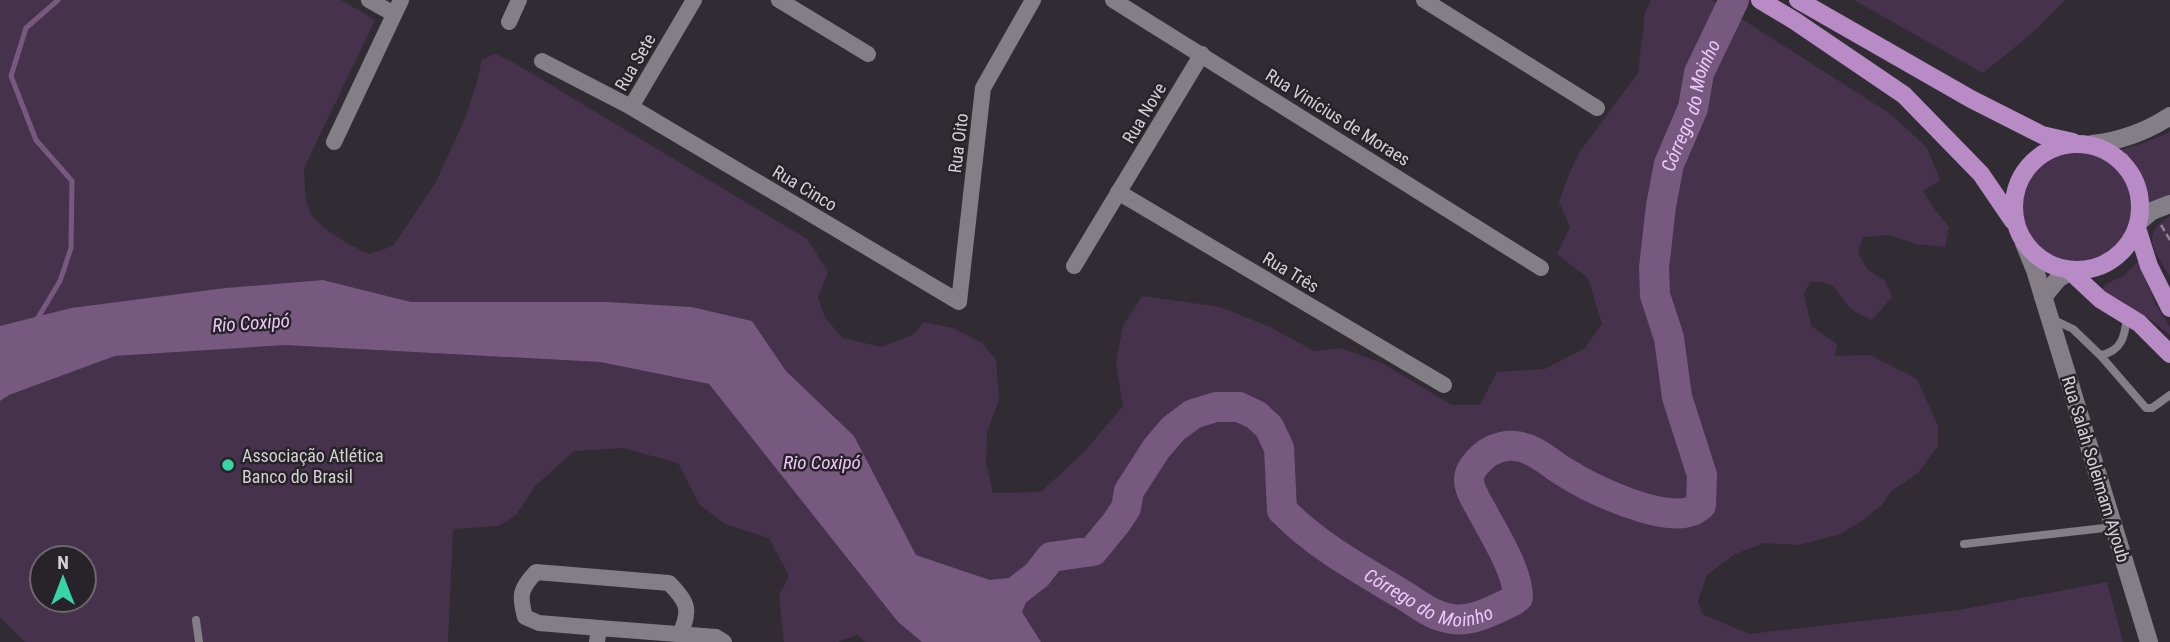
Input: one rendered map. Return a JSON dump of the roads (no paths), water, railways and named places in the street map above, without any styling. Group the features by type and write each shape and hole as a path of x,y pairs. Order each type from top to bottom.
{"main road":[{"path":"1760,0 1904,94 1981,174 2024,243 2038,257 2070,271 2095,268 2113,259 2127,246 2138,225 2141,204 2137,186 2129,170 2116,156 2086,144 2042,135 1982,105 1802,2"},
{"path":"2015,225 2013,205 2017,185 2027,168 2042,154 2060,146 2086,144"},
{"path":"2138,225 2149,266 2170,308"},
{"path":"2070,271 2100,299 2139,323 2170,354"}],"street":[{"path":"334,142 398,7 369,0"},
{"path":"509,22 519,0"},
{"name":"Rua Sete","path":"631,107 694,0"},
{"path":"779,0 868,54"},
{"name":"Rua Oito","path":"959,302 984,88 1033,0"},
{"name":"Rua Vinícius de Moraes","path":"1113,0 1541,268"},
{"path":"1424,0 1597,108"},
{"name":"Rua Nove","path":"1074,266 1202,54"},
{"name":"Rua Cinco","path":"542,61 631,107 959,302"},
{"path":"2086,144 2107,143 2167,120"},
{"name":"Rua Três","path":"1118,192 1444,385"},
{"path":"2138,225 2152,211 2170,204"},
{"name":"Rua Salah Soleimam Ayoub","path":"2024,243 2035,270 2149,642"},
{"path":"2043,297 2058,279 2070,271"},
{"path":"680,634 687,618 685,606 680,594 669,583 536,572 524,585 521,600 525,617 539,623 598,635 680,634 716,637 724,642"}],"lane":[{"path":"2101,355 2119,345 2125,336 2127,315"},
{"path":"2049,318 2073,329 2101,355 2146,408 2152,408 2170,395"},
{"path":"1964,544 2113,527"},
{"path":"196,621 199,642"}],"water":[{"name":"Rio Coxipó","path":"323,280 411,302 607,302 692,307 752,321 786,371 854,436 916,555 990,580 1037,575 1022,612 1041,642 922,642 898,622 709,384 600,362 285,345 115,356 9,395 0,401 0,326 71,308 225,288"}],"waterway":[{"path":"36,321 60,281 71,248 72,181 36,140 11,76 26,28 58,0"},
{"name":"Córrego do Moinho","path":"1006,599 1037,575 1051,557 1093,551 1126,508 1129,491 1156,449 1173,429 1193,414 1216,407 1239,407 1256,415 1269,427 1279,448 1282,510 1295,523 1323,545 1424,609 1452,619 1476,617 1518,597 1510,565 1469,482 1475,465 1493,450 1512,446 1528,449 1592,487 1646,508 1679,513 1692,511 1701,505 1702,475 1677,397 1669,338 1655,295 1654,268 1669,164 1693,108 1699,73 1734,0"}],"place":[{"name":"Associação Atlética Banco do Brasil","path":"228,465"}]}
